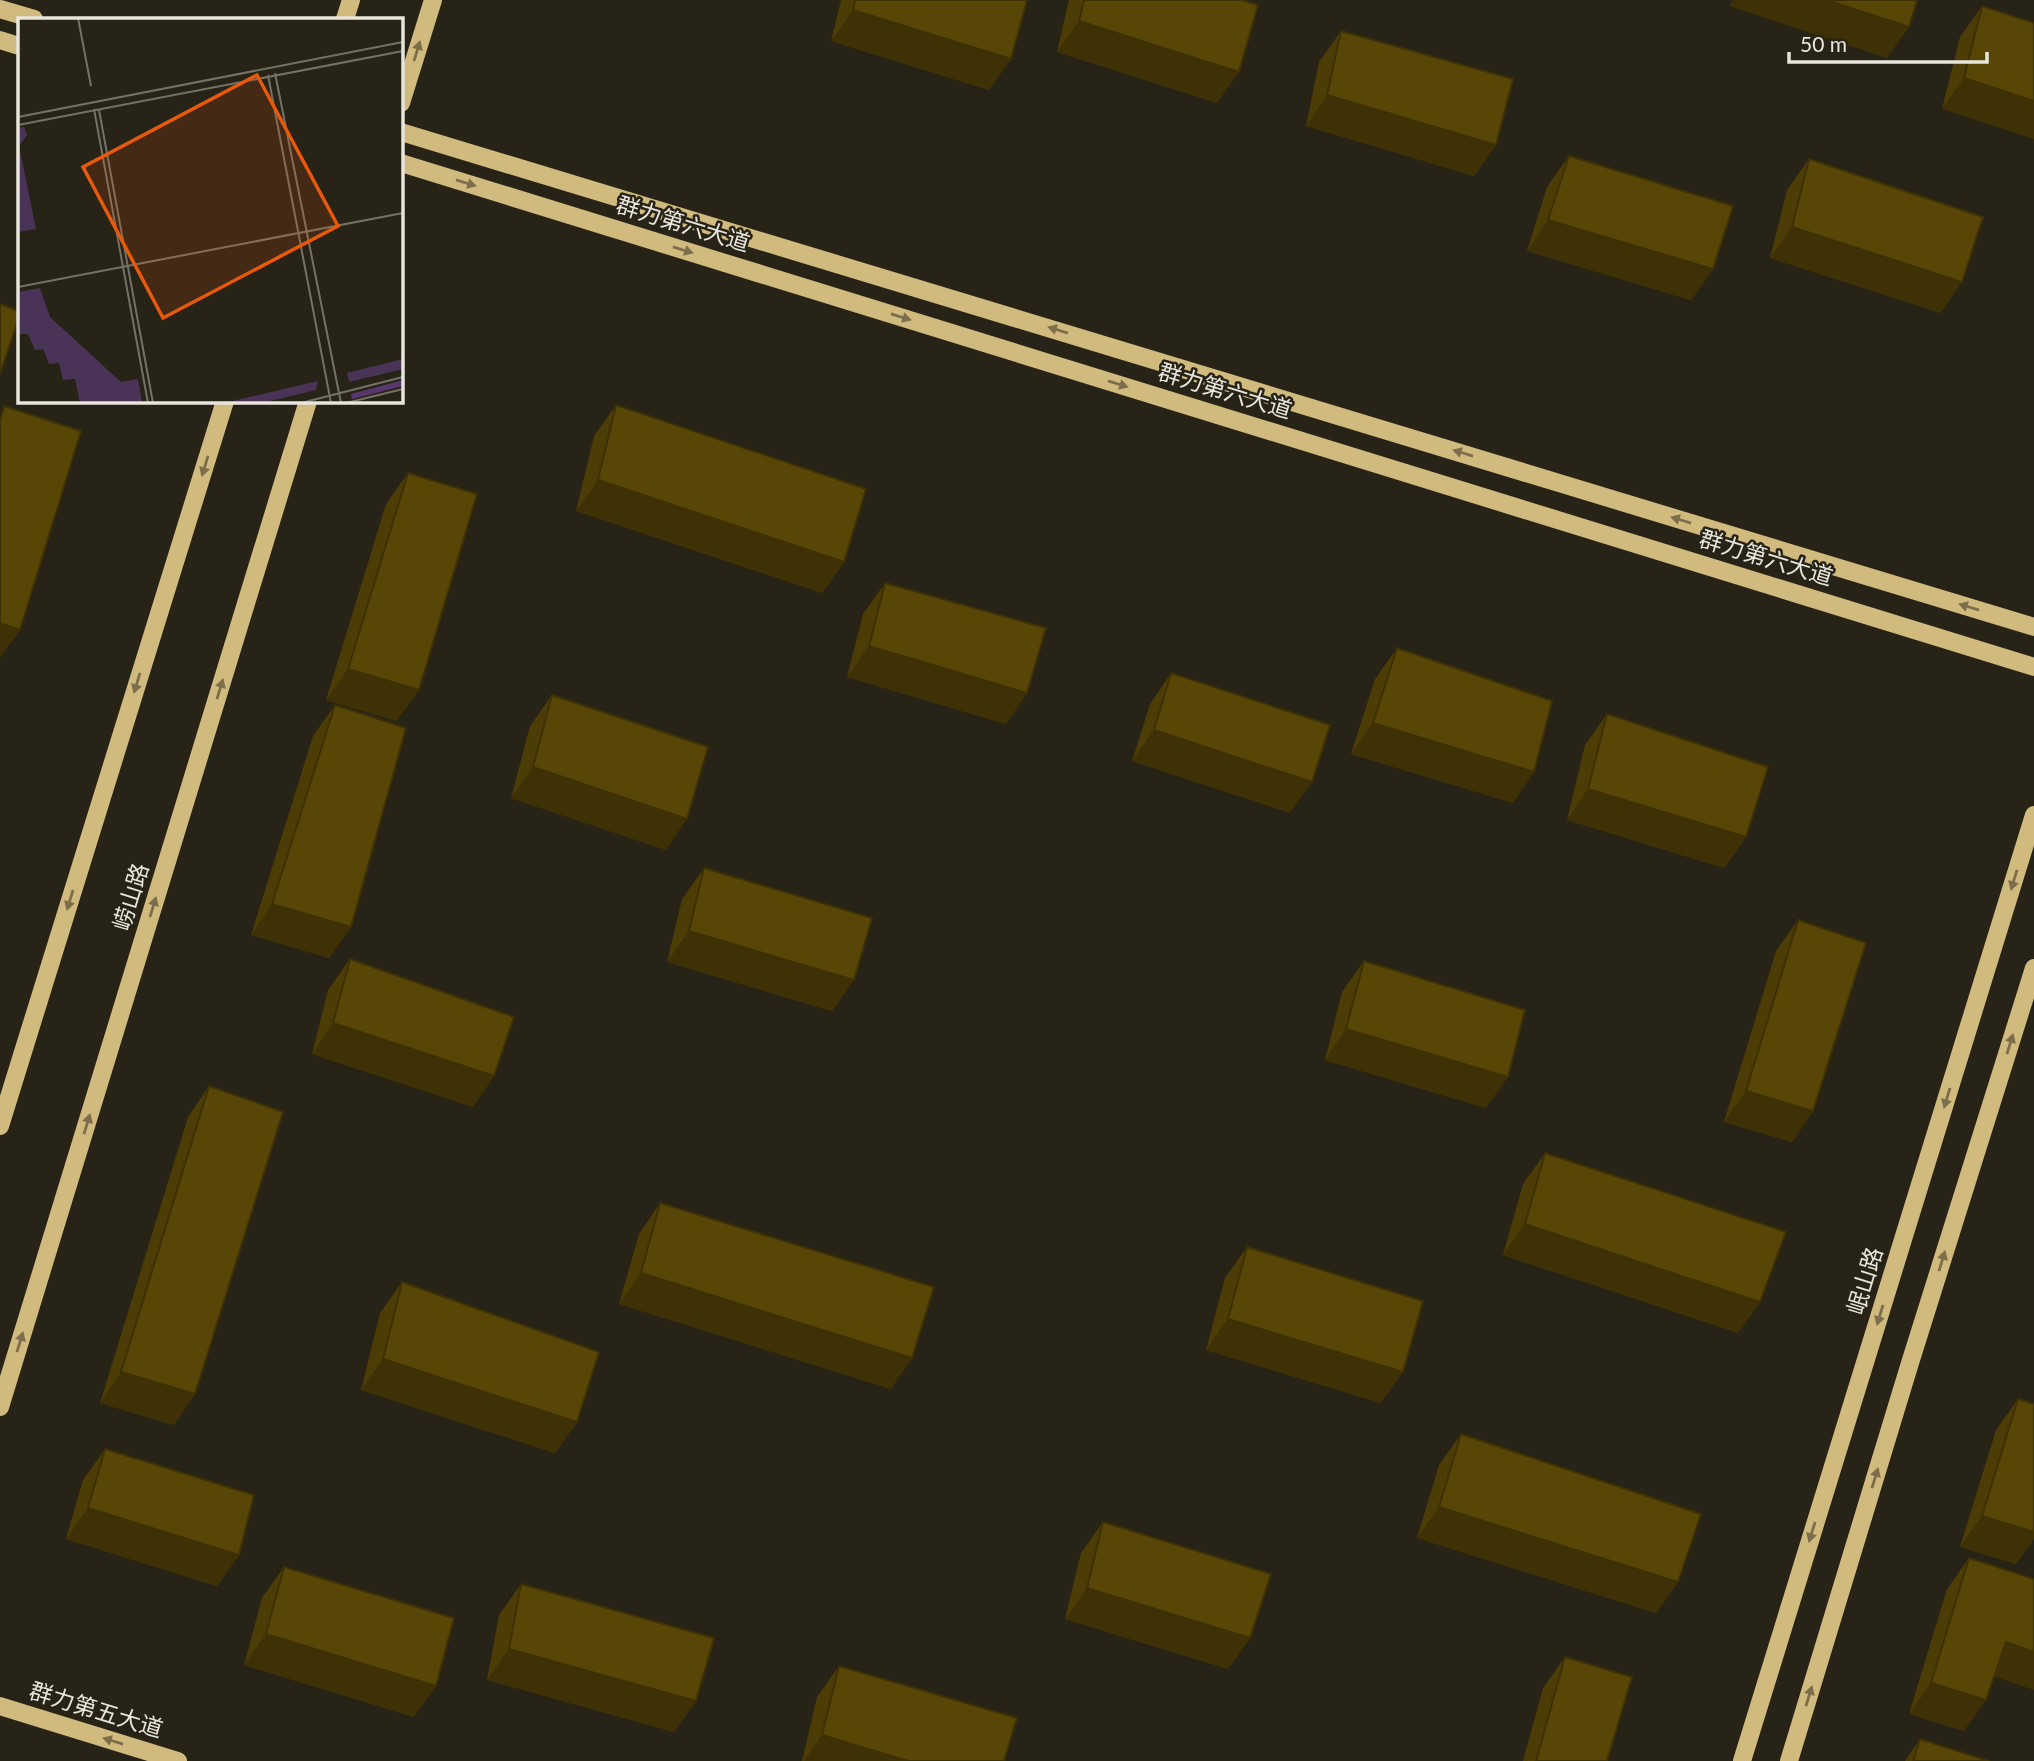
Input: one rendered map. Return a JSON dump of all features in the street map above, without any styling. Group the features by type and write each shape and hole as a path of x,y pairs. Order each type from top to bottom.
{"main road":[{"path":"345,18 351,0"},
{"path":"402,100 433,0"},
{"path":"0,9 31,18"},
{"path":"0,40 18,46"},
{"name":"群力第六大道","path":"402,132 2034,627"},
{"name":"群力第六大道","path":"402,163 2034,667"},
{"path":"0,1126 225,402"},
{"name":"崂山路","path":"0,1407 308,402"},
{"name":"岷山路","path":"1742,1761 2034,815"},
{"path":"1789,1761 1909,1363 2034,968"},
{"name":"群力第五大道","path":"0,1706 178,1761"}],"building":[{"path":"855,0 1027,0 1011,59 853,10"},
{"path":"1084,0 1242,0 1258,5 1239,72 1079,21"},
{"path":"1827,0 1917,0 1909,27"},
{"path":"1982,6 2034,23 2034,101 1964,78"},
{"path":"1341,31 1513,79 1496,145 1327,95"},
{"path":"1569,156 1733,206 1713,269 1548,220"},
{"path":"1809,159 1983,217 1962,282 1792,227"},
{"path":"0,304 18,311 18,320 0,374"},
{"path":"616,405 866,489 844,562 598,480"},
{"path":"4,406 81,431 20,630 0,623 0,421"},
{"path":"408,473 477,494 419,690 348,669"},
{"path":"885,583 1046,628 1027,693 869,646"},
{"path":"1397,648 1552,701 1534,772 1373,723"},
{"path":"1171,673 1330,725 1312,782 1154,730"},
{"path":"552,695 708,747 687,819 533,767"},
{"path":"335,705 406,728 351,927 272,904"},
{"path":"1607,714 1768,767 1746,837 1588,789"},
{"path":"704,868 872,918 854,980 689,931"},
{"path":"1798,920 1866,943 1813,1111 1746,1091"},
{"path":"350,959 514,1017 494,1076 333,1023"},
{"path":"1364,961 1525,1010 1508,1077 1346,1029"},
{"path":"209,1086 283,1112 195,1394 121,1372"},
{"path":"1545,1153 1786,1232 1760,1302 1525,1224"},
{"path":"660,1203 934,1287 912,1358 641,1273"},
{"path":"1247,1247 1423,1301 1403,1372 1228,1319"},
{"path":"402,1282 599,1352 577,1422 383,1359"},
{"path":"2018,1399 2034,1404 2034,1532 1982,1516"},
{"path":"1461,1434 1701,1514 1678,1582 1439,1507"},
{"path":"105,1449 254,1495 239,1555 88,1508"},
{"path":"1103,1522 1271,1574 1250,1638 1087,1588"},
{"path":"1969,1558 2034,1579 2034,1652 2006,1642 1986,1700 1931,1683"},
{"path":"284,1567 454,1618 436,1686 266,1634"},
{"path":"521,1584 714,1638 696,1701 509,1649"},
{"path":"1565,1657 1632,1677 1607,1761 1536,1761"},
{"path":"839,1666 1017,1718 1004,1761 908,1761 822,1735"},
{"path":"1920,1739 1989,1761 1913,1761"}]}
